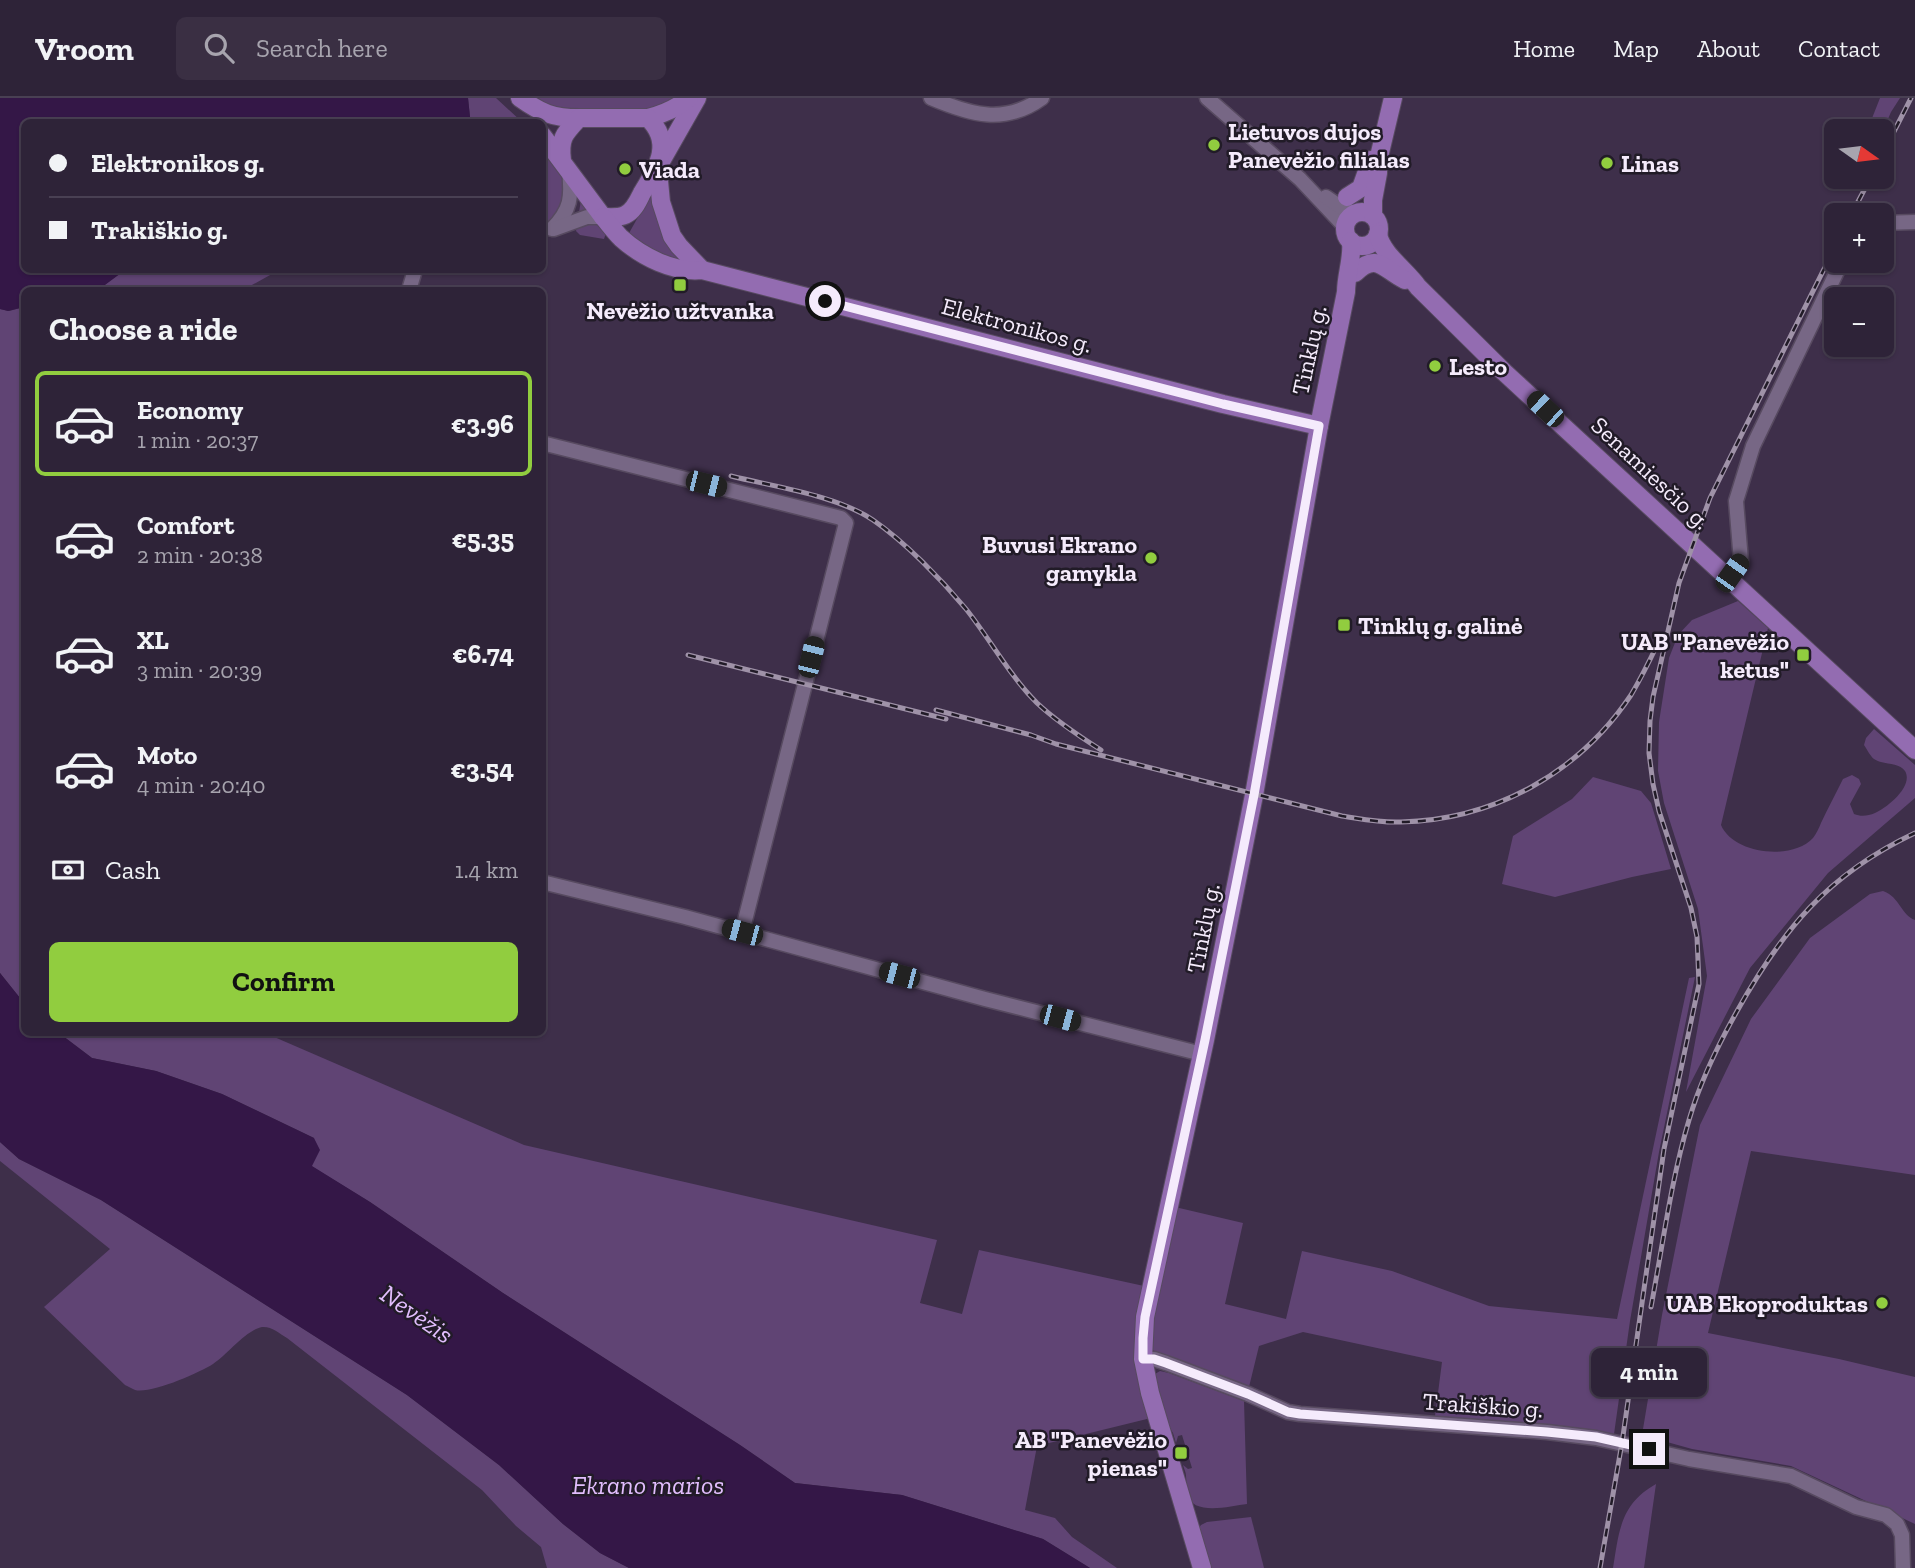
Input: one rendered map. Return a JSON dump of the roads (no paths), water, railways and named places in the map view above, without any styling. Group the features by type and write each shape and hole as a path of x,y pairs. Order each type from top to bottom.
{"main road":[{"path":"517,98 545,114 564,118 648,118 679,107 689,98"},
{"path":"517,98 531,119"},
{"path":"546,140 603,217 625,215 634,208 697,98"},
{"path":"1361,230 1373,200 1378,161 1393,98"},
{"path":"566,165 561,142 579,118"},
{"path":"648,118 661,137 661,202 666,222 679,246 702,270"},
{"path":"1361,230 1356,192 1365,181 1378,137 1386,125"},
{"name":"Elektronikos g.","path":"603,217 621,238 637,250 656,261 690,271 702,270 1223,404 1319,426"},
{"name":"Tinklų g.","path":"1346,292 1355,273 1361,230"},
{"name":"Tinklų g.","path":"1202,1568 1150,1393 1143,1359 1145,1317 1202,1054 1259,769 1352,249 1361,230"},
{"name":"Senamiesčio g.","path":"1361,230 1382,246 1410,276 1412,284"},
{"name":"Senamiesčio g.","path":"1361,230 1377,263 1412,284 1915,750"}],"street":[{"path":"932,98 952,107 982,115 999,116 1015,113 1042,98"},
{"name":"Senamiesčio g.","path":"1207,98 1305,181 1342,208 1361,230"},
{"path":"547,229 561,220 567,210 571,192 566,165"},
{"path":"547,229 587,217 603,217"},
{"path":"1894,223 1915,222"},
{"path":"1728,578 1741,561 1737,501 1753,446 1836,273"},
{"path":"546,444 841,518 846,523 742,932"},
{"path":"546,883 1202,1054"},
{"name":"Trakiškio g.","path":"1143,1359 1166,1363 1288,1412 1596,1437 1689,1459 1791,1476 1856,1507 1886,1515 1896,1524 1902,1535 1903,1568"}],"water":[{"path":"0,98 468,98 469,119 21,119 21,273 121,273 102,287 21,287 21,308 8,311 0,309"},
{"name":"Ekrano marios","path":"0,973 21,999 21,1036 63,1036 92,1058 156,1071 222,1094 314,1138 320,1150 312,1166 795,1483 902,1495 1043,1539 1090,1568 629,1568 600,1553 563,1524 499,1465 407,1395 101,1200 19,1159 0,1142"}],"railway":[{"path":"1894,131 1911,98"},
{"path":"1857,203 1865,189"},
{"path":"1600,1568 1622,1443 1664,1149 1699,984 1697,937 1691,908 1659,811 1653,784 1649,753 1653,697 1679,583 1710,498 1824,269"},
{"path":"731,476 823,498 858,511 873,520 922,561 956,597 1017,681 1037,703 1101,750"},
{"path":"936,710 1056,744 1342,816 1386,822 1435,819 1501,802 1560,769 1610,723 1631,695 1658,643"},
{"path":"688,655 946,719"},
{"path":"1651,1307 1672,1189 1689,1120 1698,1092 1736,1013 1771,956 1810,907 1857,867 1915,833"}],"place":[{"name":"Lietuvos dujos Panevėžio filialas","path":"1214,145"},
{"name":"Linas","path":"1607,163"},
{"name":"Viada","path":"625,169"},
{"name":"Nevėžio užtvanka","path":"680,285"},
{"name":"Lesto","path":"1435,366"},
{"name":"Buvusi Ekrano gamykla","path":"1151,558"},
{"name":"Tinklų g. galinė","path":"1344,625"},
{"name":"UAB \"Panevėžio ketus\"","path":"1803,655"},
{"name":"UAB Ekoproduktas","path":"1882,1303"},
{"name":"AB \"Panevėžio pienas\"","path":"1181,1453"}],"water label":[{"name":"Nevėžis","path":"417,1314"}]}
